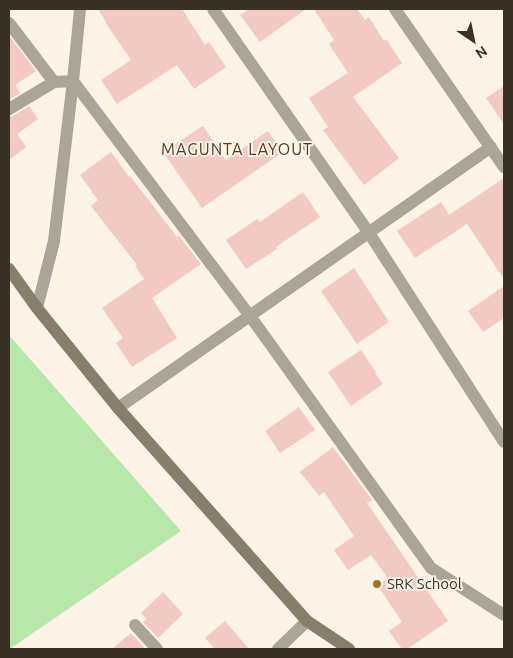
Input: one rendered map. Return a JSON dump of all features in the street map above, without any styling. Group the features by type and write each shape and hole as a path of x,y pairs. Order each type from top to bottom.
{"street":[{"path":"37,308 54,241 80,9"},
{"path":"214,9 369,233 504,442"},
{"path":"395,9 504,167"},
{"path":"9,23 54,82"},
{"path":"9,109 54,82 73,81"},
{"path":"73,81 250,316 431,568 504,615"},
{"path":"118,408 491,147"},
{"path":"9,269 37,308 118,408 307,621 349,649"},
{"path":"278,649 307,621"},
{"path":"135,625 157,649"}],"green space":[{"path":"9,335 181,531 10,649 9,649"}],"building":[{"path":"98,9 182,9 205,45 209,42 226,67 194,89 177,65 117,104 101,80 131,60"},
{"path":"249,9 306,9 260,42 240,15"},
{"path":"314,9 357,9 365,20 369,17 384,41 386,39 402,63 353,97 399,158 364,185 323,130 328,127 309,98 348,73 329,44 334,40"},
{"path":"9,36 36,71 15,85 20,93 9,100"},
{"path":"504,86 504,124 486,98"},
{"path":"29,106 38,119 17,134 26,147 9,160 9,117"},
{"path":"203,126 226,160 268,131 283,152 202,208 163,152"},
{"path":"111,152 177,237 179,236 201,264 152,298 177,338 132,367 116,343 123,338 102,308 144,279 135,266 137,265 91,206 98,200 80,175"},
{"path":"504,178 504,279 467,224 415,258 397,231 441,202 449,215"},
{"path":"303,192 320,217 246,269 226,240 257,219 260,222"},
{"path":"354,268 389,322 357,344 321,291"},
{"path":"504,286 504,318 483,332 468,311"},
{"path":"361,350 383,384 351,406 328,372"},
{"path":"299,407 315,430 280,453 265,431"},
{"path":"333,447 372,500 367,503 448,621 407,649 402,649 389,631 402,622 378,586 388,578 371,555 348,570 334,550 354,536 324,492 319,496 300,472"},
{"path":"163,592 183,614 158,638 143,622 147,619 141,613"},
{"path":"225,621 249,649 215,649 205,638"},
{"path":"131,633 145,649 112,649"}],"place":[{"name":"SRK School","path":"377,584"}],"district":[{"name":"MAGUNTA LAYOUT","path":"237,150"}]}
